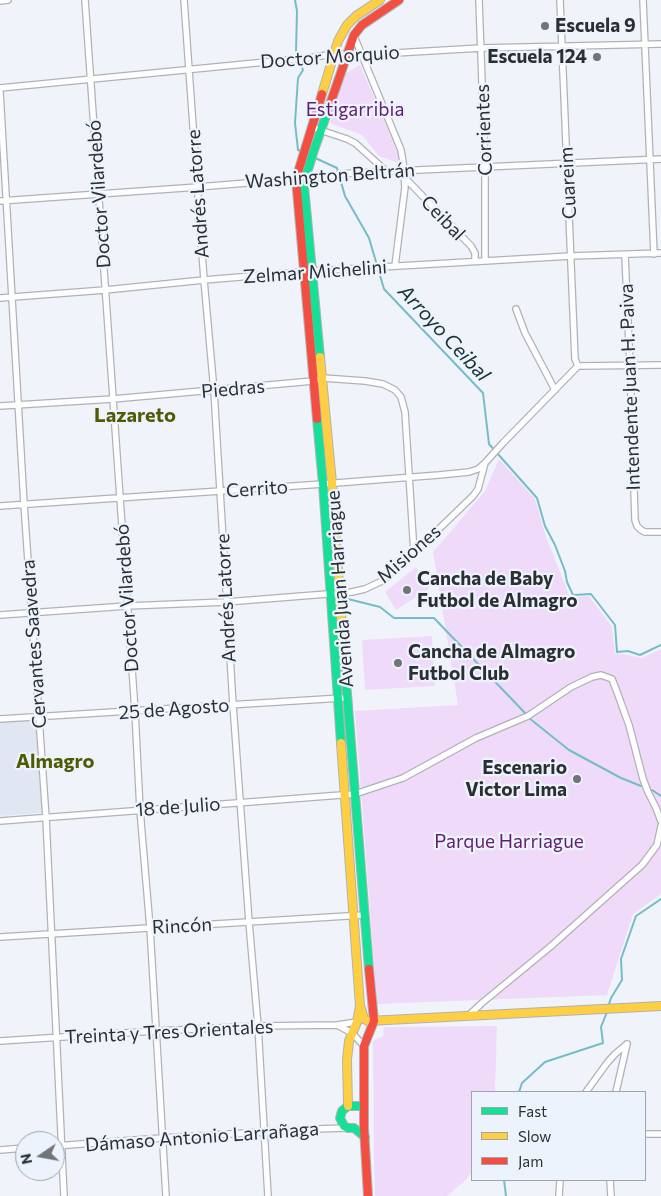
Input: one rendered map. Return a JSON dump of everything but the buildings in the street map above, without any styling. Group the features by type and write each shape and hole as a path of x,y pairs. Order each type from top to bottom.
{"street":[{"path":"0,1 8,0"},
{"name":"Doctor Vilardebó","path":"85,0 135,711 140,810 150,928 166,1196"},
{"name":"Andrés Latorre","path":"184,0 214,391 226,602 248,922 258,1026 268,1196"},
{"path":"305,164 305,148 338,41 347,25 356,16 380,0"},
{"path":"305,164 314,150 354,35 362,25 399,0"},
{"name":"Corrientes","path":"479,0 485,166 485,261"},
{"name":"Cuareim","path":"560,0 566,163 576,359 578,366"},
{"path":"643,0 654,254"},
{"path":"354,35 401,150 405,187 396,266"},
{"name":"Doctor Morquio","path":"0,88 334,54 361,55 481,48 661,44"},
{"name":"Cervantes Saavedra","path":"0,92 3,200 13,297 24,504 46,818 58,1038 58,1131"},
{"path":"311,128 347,139 386,171"},
{"name":"Washington Beltrán","path":"3,200 305,179 352,173 661,159"},
{"name":"Avenida Juan Harriague","path":"305,164 296,179 296,187 323,484 360,1006 357,1022 349,1041 347,1060 348,1106"},
{"name":"Avenida Juan Harriague","path":"305,164 304,186 332,483 364,915 374,1017 364,1046 364,1125 368,1196"},
{"name":"Ceibal","path":"405,178 471,246 475,253 475,262"},
{"name":"Zelmar Michelini","path":"0,298 312,271 571,256 661,253"},
{"name":"Intendente Juan H. Paiva","path":"625,255 635,520 637,526 645,532 661,532"},
{"path":"516,309 525,333 555,390 578,366 661,364"},
{"name":"Piedras","path":"0,406 113,400 313,381 323,378 366,381 383,384 395,390 400,397 405,412 410,478"},
{"name":"Cerrito","path":"0,506 410,478 469,472 478,469 485,463 555,390"},
{"name":"Misiones","path":"0,615 127,606 226,602 352,592 365,589 382,581 473,496 478,490 485,463"},
{"path":"410,478 414,553"},
{"name":"18 de Julio","path":"0,821 355,794 403,778 476,738 528,716 571,687 592,677 601,676 612,679 615,686 629,725 643,779 661,821"},
{"name":"25 de Agosto","path":"0,719 347,698"},
{"path":"469,1015 550,947 642,865 657,845 661,826"},
{"name":"Rincón","path":"0,936 364,915"},
{"path":"360,1006 366,1021 374,1017 469,1015 661,1006"},
{"name":"Treinta y Tres Orientales","path":"0,1041 258,1026 338,1025 357,1022"},
{"path":"338,1025 352,1033 364,1046"},
{"path":"587,1091 607,1063 628,1044 616,1091"},
{"path":"364,1106 348,1106 342,1111 340,1118 344,1126 365,1136"},
{"path":"351,1128 364,1125"},
{"name":"Dámaso Antonio Larrañaga","path":"65,1145 162,1138 351,1128"},
{"path":"646,1134 661,1134"},
{"path":"0,1150 15,1149"},
{"name":"Cervantes Saavedra","path":"62,1181 64,1196"},
{"path":"559,1196 560,1181"},
{"path":"610,1181 611,1196"}],"shaded area":[{"path":"35,719 42,813 0,816 0,722"}],"green space":[{"name":"Estigarribia","path":"360,65 398,153 398,163 379,156 362,135 330,123 343,75"},
{"name":"Parque Harriague","path":"499,459 535,499 545,534 570,597 589,596 612,627 615,653 642,658 661,649 661,894 633,914 607,995 377,1004 355,711 458,705 433,552 485,491"},
{"name":"Cancha de Baby Futbol de Almagro","path":"416,567 430,588 396,610 385,592"},
{"name":"Cancha de Almagro Futbol Club","path":"432,636 435,686 365,690 362,640"},
{"path":"497,1026 495,1091 471,1091 471,1172 466,1180 447,1196 375,1196 373,1041 383,1036 384,1027"}],"waterway":[{"name":"Arroyo Ceibal","path":"295,0 297,11 296,51 303,70 298,78 295,123 298,150 302,152"},
{"name":"Arroyo Ceibal","path":"313,157 337,168 345,196 369,238 384,289 483,393 489,444 537,498 545,526 555,545 573,595 591,594 615,625 617,652 628,651 640,655 661,645"},
{"path":"348,599 380,607 394,618 434,618 526,714"},
{"path":"529,718 569,750 621,778 641,786"},
{"path":"652,790 661,796"},
{"name":"Arroyo Ceibal","path":"608,1007 622,980 621,959 636,916 661,899"},
{"name":"Arroyo Ceibal","path":"519,1091 522,1083 545,1062 603,1043 601,1027 607,1012"},
{"name":"Arroyo Ceibal","path":"504,1181 506,1196"}],"traffic: fast":[{"path":"320,357 304,186 328,110"},
{"path":"317,419 341,743"},
{"path":"344,656 369,969"},
{"path":"364,1106 348,1106 342,1111 340,1118 344,1126 354,1128 365,1137"}],"traffic: slow":[{"path":"322,94 338,41 347,25 356,16 380,0"},
{"path":"320,357 332,483 344,656"},
{"path":"341,743 360,1006 357,1022 349,1041 347,1060 348,1106"},
{"path":"361,1008 364,1019 368,1021 661,1006"}],"traffic: jam":[{"path":"328,110 354,35 362,25 399,0"},
{"path":"317,419 296,179 322,94"},
{"path":"368,1196 364,1128 364,1046 374,1021 369,969"}],"place":[{"name":"Escuela 9","path":"545,26"},
{"name":"Escuela 124","path":"597,57"},
{"name":"Cancha de Baby Futbol de Almagro","path":"407,590"},
{"name":"Cancha de Almagro Futbol Club","path":"398,663"},
{"name":"Escenario Victor Lima","path":"577,779"}],"district":[{"name":"Lazareto","path":"135,415"},
{"name":"Almagro","path":"55,761"}]}
